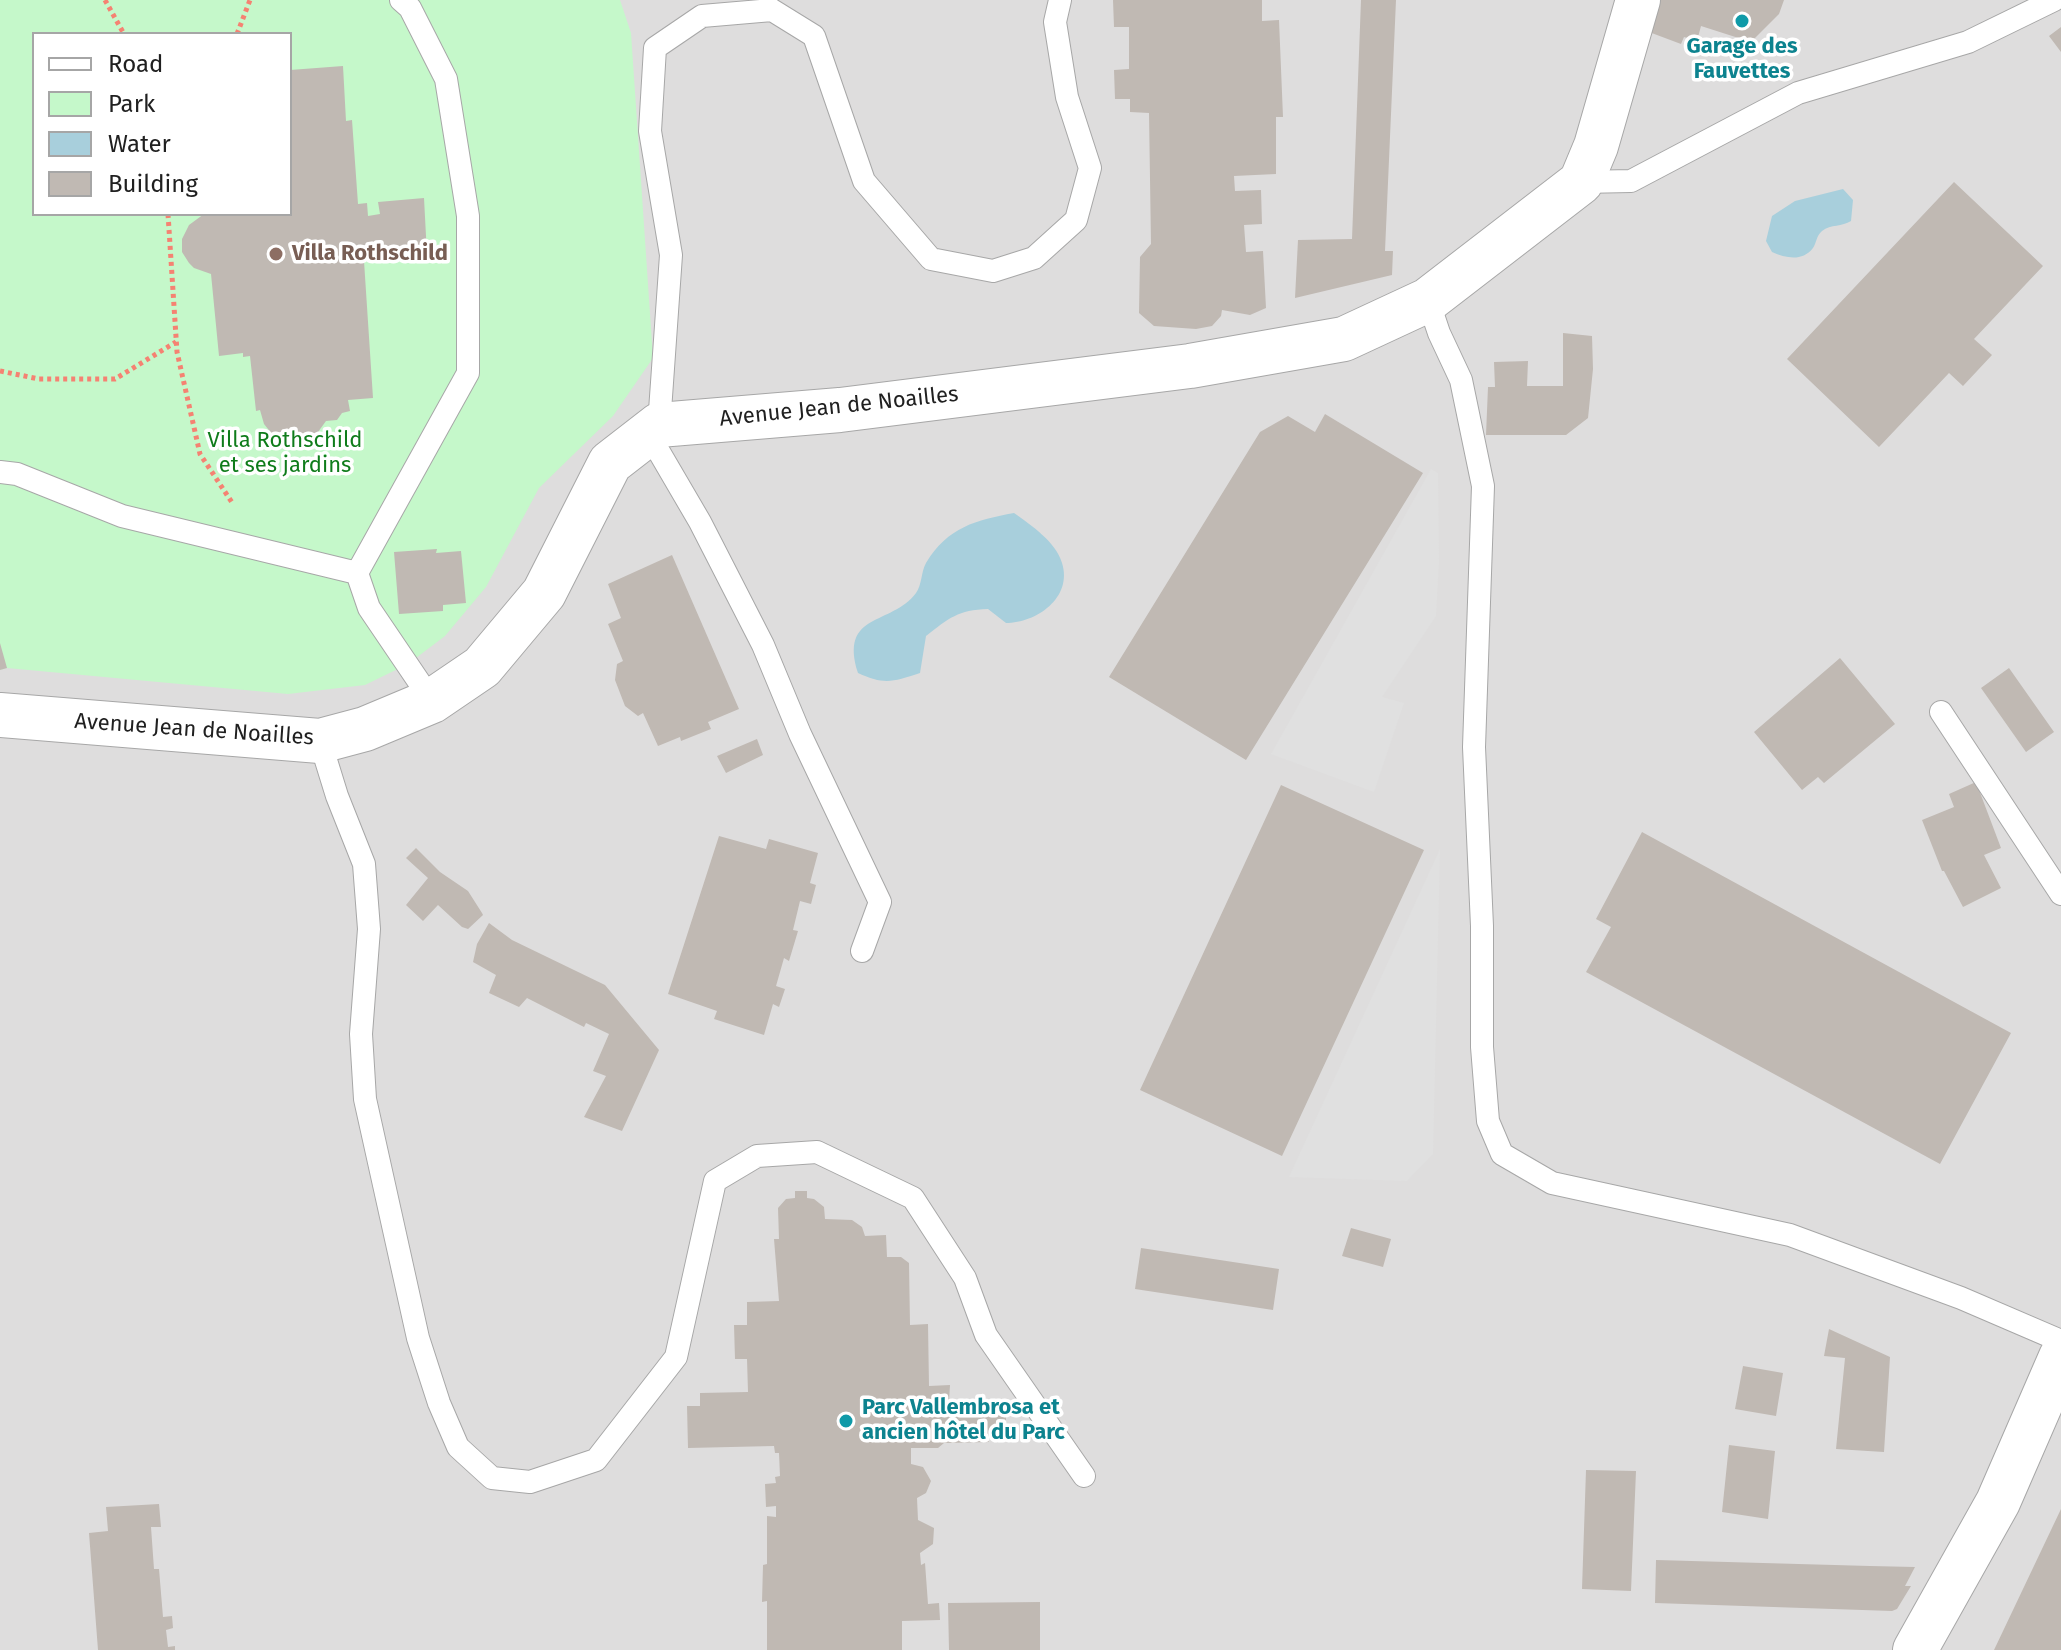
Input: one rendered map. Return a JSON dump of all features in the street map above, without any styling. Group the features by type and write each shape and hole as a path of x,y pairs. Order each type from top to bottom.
{"street":[{"name":"Avenue Jean de Noailles","path":"0,715 320,741 365,729 432,701 482,667 544,593 610,463 654,429 840,410 1190,366 1344,339 1428,300 1581,182 1596,146 1638,0"},
{"path":"1915,1650 1998,1502 2061,1357"}],"lane":[{"path":"401,0 410,8 446,79 468,216 468,373 357,573 369,608 432,701"},
{"path":"862,951 880,902 800,734 763,645 654,429 671,255 650,131 655,48 702,16 772,10 814,36 864,181 931,259 993,271 1034,258 1076,220 1090,168 1067,97 1055,22 1060,0"},
{"path":"1581,182 1631,181 1798,93 1968,42 2054,0"},
{"path":"1428,300 1439,333 1461,380 1483,486 1474,747 1482,926 1482,1047 1488,1121 1502,1154 1552,1183 1790,1235 1961,1298 2061,1341"},
{"path":"0,472 17,474 122,516 357,573"},
{"path":"1941,712 2061,894"},
{"path":"320,741 337,796 364,864 369,929 361,1034 365,1099 418,1338 439,1403 458,1447 492,1478 530,1482 596,1460 676,1357 715,1181 757,1156 817,1152 913,1198 965,1278 986,1335 1084,1476"}],"path":[{"path":"105,0 123,32"},
{"path":"238,32 250,0"},
{"path":"168,216 176,341 200,454 263,551"},
{"path":"0,371 39,379 115,379 176,341"}],"shaded area":[{"path":"0,0 2061,0 2061,1650 0,1650"},
{"path":"1431,469 1438,473 1436,616 1382,697 1404,703 1374,792 1271,754"},
{"path":"1440,849 1433,1154 1407,1181 1289,1177"}],"green space":[{"name":"Villa Rothschild et ses jardins","path":"0,0 620,0 631,33 653,358 613,416 539,488 486,587 445,636 408,664 365,685 288,694 7,668 0,670"}],"water":[{"path":"1843,189 1853,200 1851,221 1822,231 1813,248 1799,257 1772,252 1766,241 1772,216 1795,201"},
{"path":"1014,513 1049,541 1059,555 1064,576 1062,587 1049,606 1029,619 1006,623 988,609 961,613 926,636 920,673 889,681 858,673 854,653 861,630 906,603 916,593 926,563 944,541 975,522"}],"building":[{"path":"1113,0 1262,0 1262,21 1279,20 1283,117 1276,117 1276,174 1234,176 1235,191 1261,190 1262,224 1244,225 1246,252 1263,251 1266,308 1250,315 1222,310 1212,326 1196,329 1154,326 1139,313 1140,257 1151,244 1149,113 1130,112 1130,99 1115,99 1114,70 1129,69 1129,27 1114,27"},
{"path":"1361,0 1396,0 1385,251 1393,251 1392,275 1295,298 1298,240 1352,239"},
{"path":"1659,0 1784,0 1779,14 1751,42 1701,26 1697,41 1684,37 1681,44 1649,32"},
{"path":"2061,27 2061,52 2049,36"},
{"name":"Villa Rothschild","path":"343,66 346,121 352,120 358,204 367,203 368,216 380,214 378,202 424,198 427,255 382,259 381,245 369,245 370,261 364,261 373,398 348,400 350,411 342,413 337,420 326,421 307,440 289,442 272,434 264,424 260,410 256,411 250,356 243,357 243,353 219,356 211,274 189,263 182,252 182,239 189,225 201,216 292,216 292,70"},
{"path":"1954,182 2043,266 1974,339 1992,355 1963,386 1949,373 1879,447 1787,359"},
{"path":"1563,333 1592,336 1593,369 1588,418 1566,435 1486,435 1488,387 1495,387 1494,362 1528,361 1527,386 1563,386"},
{"path":"1325,414 1423,473 1246,760 1109,677 1260,432 1288,416 1315,432"},
{"path":"437,549 436,553 461,551 466,603 443,605 443,611 399,614 394,552"},
{"path":"672,555 739,709 708,722 711,729 658,746 643,713 638,716 625,706 615,680 617,664 623,661 608,624 621,618 608,584"},
{"path":"0,643 7,668 0,670"},
{"path":"1840,658 1895,724 1824,783 1818,777 1802,790 1754,732"},
{"path":"2009,668 2054,732 2026,752 1981,688"},
{"path":"757,739 763,755 726,773 717,756"},
{"path":"1976,782 2001,848 1984,855 2001,888 1963,907 1942,871 1922,820 1954,807 1949,794"},
{"path":"1281,785 1424,850 1282,1156 1140,1090"},
{"path":"1642,832 2011,1033 1940,1164 1586,972 1611,927 1596,919"},
{"path":"719,836 766,849 769,839 818,853 810,883 816,885 811,904 800,901 793,930 798,931 789,961 784,958 776,986 785,989 779,1007 773,1004 764,1035 714,1019 717,1011 668,994"},
{"path":"416,848 440,872 468,891 483,915 468,929 438,905 423,921 406,905 428,878 406,858"},
{"path":"489,923 512,940 605,985 659,1050 622,1131 584,1117 606,1076 593,1071 609,1034 586,1023 584,1027 527,998 519,1007 489,993 496,975 473,962 477,944"},
{"name":"Parc Vallembrosa et ancien hôtel du Parc","path":"795,1191 807,1191 807,1198 824,1207 825,1219 852,1220 862,1227 865,1236 886,1235 887,1257 901,1257 909,1263 910,1325 928,1324 929,1386 950,1385 949,1401 997,1400 1006,1405 1006,1436 989,1437 989,1442 944,1443 938,1448 911,1448 911,1464 923,1467 931,1481 926,1493 917,1498 918,1520 934,1528 933,1544 920,1553 921,1565 925,1563 928,1604 939,1603 940,1620 902,1621 902,1650 767,1650 767,1601 762,1602 763,1565 767,1564 767,1516 776,1517 776,1506 766,1507 765,1484 776,1483 775,1477 780,1476 779,1453 775,1453 774,1446 688,1448 687,1406 700,1406 700,1393 748,1392 747,1359 735,1359 734,1325 747,1325 747,1302 779,1301 774,1239 779,1239 778,1208 786,1199 795,1198"},
{"path":"1351,1228 1391,1239 1383,1267 1342,1256"},
{"path":"1141,1248 1279,1269 1273,1310 1135,1289"},
{"path":"1829,1329 1890,1357 1884,1452 1836,1449 1845,1358 1824,1356"},
{"path":"1743,1366 1783,1373 1776,1416 1735,1409"},
{"path":"1729,1445 1775,1451 1768,1519 1722,1512"},
{"path":"1586,1470 1636,1471 1631,1591 1582,1589"},
{"path":"159,1504 161,1527 151,1527 154,1569 159,1569 163,1617 172,1616 173,1628 166,1630 168,1647 175,1646 175,1650 98,1650 89,1533 108,1531 106,1507"},
{"path":"2061,1509 2061,1650 1994,1650"},
{"path":"1656,1560 1915,1567 1905,1586 1911,1586 1897,1609 1892,1611 1655,1603"},
{"path":"1040,1602 1040,1650 949,1650 948,1603"}],"place":[{"name":"Garage des Fauvettes","path":"1742,21"},
{"name":"Villa Rothschild","path":"276,254"},
{"name":"Parc Vallembrosa et ancien hôtel du Parc","path":"846,1421"}]}
